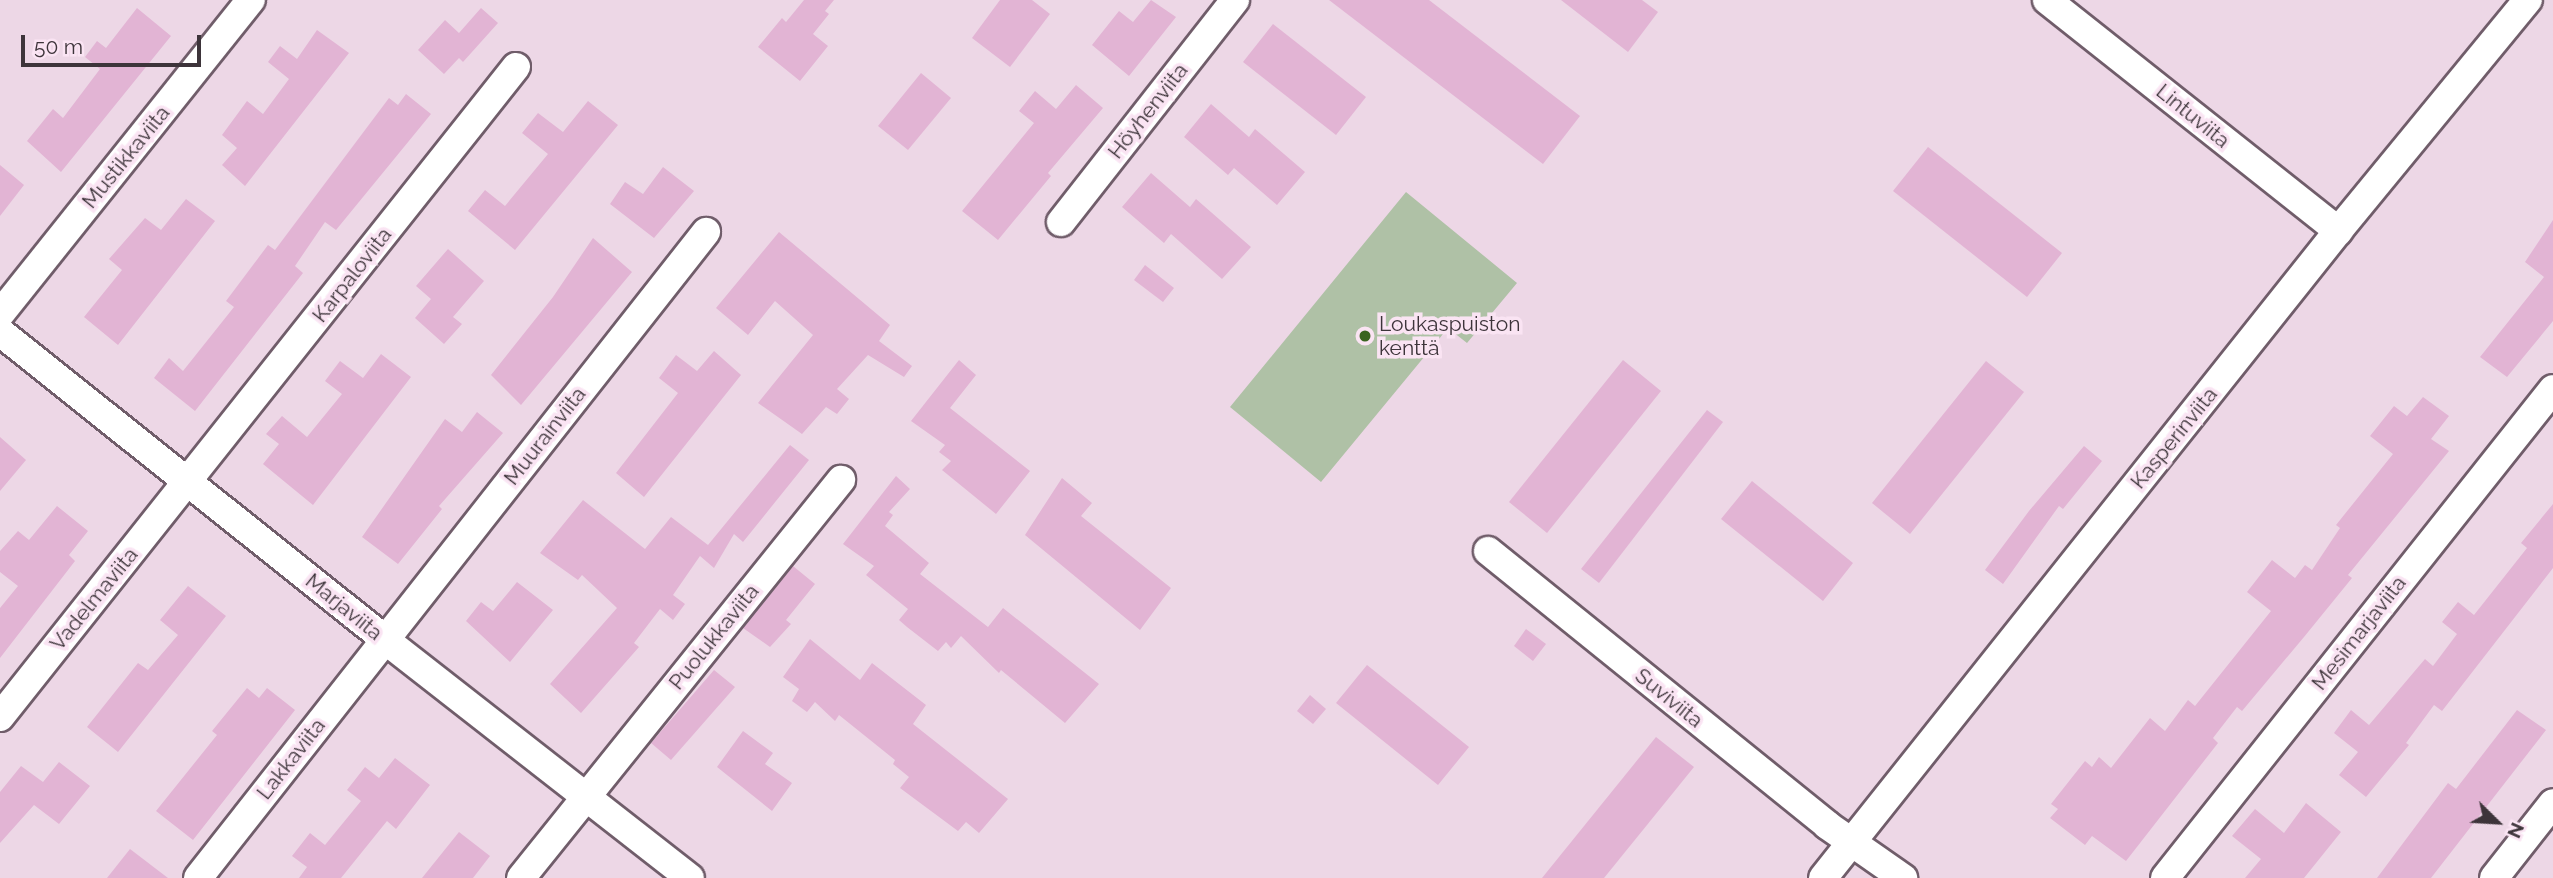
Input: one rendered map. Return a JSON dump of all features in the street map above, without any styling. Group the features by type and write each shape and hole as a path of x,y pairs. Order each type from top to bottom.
{"street":[{"name":"Mustikkaviita","path":"0,314 251,0"},
{"name":"Höyhenviita","path":"1061,222 1236,0"},
{"name":"Lintuviita","path":"2047,0 2338,232"},
{"name":"Kasperinviita","path":"1824,878 2338,232 2528,0"},
{"name":"Karpaloviita","path":"187,482 516,67"},
{"name":"Muurainviita","path":"384,639 706,232"},
{"name":"Marjaviita","path":"0,332 384,639 586,794 690,878"},
{"name":"Mesimarjaviita","path":"2165,878 2553,388"},
{"name":"Puolukkaviita","path":"521,878 841,480"},
{"name":"Vadelmaviita","path":"0,717 187,482"},
{"name":"Suviviita","path":"1488,551 1826,825 1903,878"},
{"name":"Lakkaviita","path":"198,878 384,639"},
{"path":"2494,878 2553,803"}],"green space":[{"name":"Loukaspuiston kenttä","path":"1406,192 1517,283 1467,343 1448,328 1321,482 1230,407"}],"building":[{"path":"804,0 834,0 825,11 829,14 813,34 828,46 800,81 758,47 782,18 786,22"},
{"path":"1000,0 1032,0 1050,14 1010,67 972,38"},
{"path":"1151,0 1176,17 1129,76 1092,45 1119,11 1133,22"},
{"path":"1329,0 1429,0 1580,116 1543,164"},
{"path":"1561,0 1642,0 1658,12 1628,52"},
{"path":"137,8 171,36 61,172 27,141 53,109 63,118 100,69 85,57 97,41 106,48"},
{"path":"481,8 498,23 463,62 459,58 444,74 418,50 445,20 459,33"},
{"path":"1273,24 1366,97 1336,135 1243,62"},
{"path":"317,30 349,53 245,186 222,165 237,148 222,135 247,101 263,114 289,79 268,62 280,46 297,59"},
{"path":"921,73 951,98 908,150 878,126"},
{"path":"1076,85 1103,108 1048,173 1051,176 998,240 962,211 1034,123 1019,111 1035,91 1056,109"},
{"path":"406,94 431,114 336,230 325,222 295,266 303,273 195,411 154,378 169,358 183,371 234,307 226,301 268,245 275,250 389,98 398,105"},
{"path":"588,101 618,125 515,250 468,211 485,190 505,206 548,154 522,133 538,113 563,132"},
{"path":"1211,104 1249,137 1255,129 1305,172 1277,205 1234,168 1228,175 1184,137"},
{"path":"1928,147 2062,253 2027,297 1893,191"},
{"path":"0,165 24,185 0,216"},
{"path":"663,167 694,191 654,238 610,204 625,182 643,194"},
{"path":"1151,173 1190,207 1196,199 1251,247 1222,279 1171,234 1164,243 1122,207"},
{"path":"186,199 215,221 118,345 84,317 122,270 109,259 145,218 161,230"},
{"path":"2553,220 2553,321 2507,377 2480,357 2544,277 2525,262"},
{"path":"779,232 890,325 879,341 912,366 904,377 868,355 837,389 849,399 837,414 826,407 802,434 758,403 813,335 775,301 748,335 716,308"},
{"path":"593,238 632,272 521,405 491,375 553,297"},
{"path":"448,249 484,281 453,317 462,324 444,344 415,318 431,299 416,286"},
{"path":"1145,265 1174,288 1163,302 1134,280"},
{"path":"714,351 741,375 644,497 616,473 678,393 659,378 676,355 697,371"},
{"path":"381,354 411,377 313,505 263,464 279,444 266,434 282,416 307,437 342,394 325,381 340,361 363,378"},
{"path":"959,360 976,375 950,408 1030,471 996,514 942,470 951,461 939,452 945,445 911,421"},
{"path":"1623,360 1661,391 1547,533 1509,502"},
{"path":"1986,361 2024,392 1910,534 1872,503"},
{"path":"2423,397 2449,416 2431,439 2449,451 2348,575 2352,578 2304,637 2242,711 2237,707 2213,738 2218,743 2126,861 2092,836 2085,845 2050,818 2058,809 2051,804 2085,761 2092,767 2099,757 2111,768 2150,718 2165,731 2188,700 2195,706 2271,611 2247,592 2272,560 2295,578 2305,565 2312,570 2340,528 2336,525 2393,454 2370,436 2394,406 2407,416"},
{"path":"1707,410 1723,422 1599,583 1581,569"},
{"path":"477,412 503,433 439,506 442,509 398,564 362,537 445,419 462,432"},
{"path":"0,437 26,460 0,491"},
{"path":"790,445 809,460 743,542 734,534 714,568 700,556 673,595 685,604 673,620 660,609 634,643 639,647 581,713 550,684 617,608 582,575 578,580 540,553 583,500 645,549 671,517 708,545"},
{"path":"2084,446 2102,461 2063,509 2059,506 2003,584 1985,570 2029,511"},
{"path":"896,476 910,489 889,512 893,515 885,526 929,563 920,574 988,627 1003,608 1099,684 1065,723 1001,670 999,673 961,636 951,648 946,642 938,651 907,627 899,620 908,609 866,575 874,566 843,544"},
{"path":"1062,478 1092,503 1081,516 1171,588 1140,630 1025,535"},
{"path":"1752,481 1853,563 1823,601 1721,519"},
{"path":"2553,504 2553,568 2442,711 2434,705 2406,743 2409,745 2366,797 2339,775 2358,752 2334,733 2351,710 2369,725 2425,659 2433,666 2457,634 2442,622 2458,602 2474,615 2527,548 2521,543"},
{"path":"57,506 88,531 69,555 75,561 0,658 0,608 18,586 0,572 0,551 18,531 29,540"},
{"path":"793,566 815,584 786,620 791,624 770,647 743,628"},
{"path":"517,582 553,610 510,662 466,621 481,602 493,611"},
{"path":"188,586 226,616 118,752 87,727 138,663 148,670 178,635 160,620"},
{"path":"1526,629 1546,644 1533,661 1514,646"},
{"path":"810,639 860,680 872,663 926,705 913,724 1008,799 979,833 966,822 958,831 900,788 909,777 893,764 895,760 839,715 835,721 815,702 807,712 792,701 799,689 783,677"},
{"path":"1367,665 1469,747 1438,785 1336,703"},
{"path":"714,670 735,687 671,760 651,743"},
{"path":"247,688 259,698 267,688 295,710 193,840 156,811 217,735 212,731"},
{"path":"1310,695 1326,709 1313,724 1297,711"},
{"path":"2517,710 2546,730 2431,878 2377,878 2448,783 2456,789"},
{"path":"743,731 773,753 765,764 792,783 772,811 717,767"},
{"path":"1656,737 1694,767 1604,878 1542,878"},
{"path":"395,758 430,785 396,829 387,821 341,878 299,878 307,867 292,856 310,833 325,845 361,801 347,790 365,767 379,778"},
{"path":"59,762 90,786 59,824 34,805 0,843 0,792 21,766 43,782"},
{"path":"2306,803 2341,832 2304,878 2245,878 2261,859 2232,836 2255,809 2284,833"},
{"path":"459,832 490,856 473,878 422,878"},
{"path":"130,849 168,878 107,878"}],"place":[{"name":"Loukaspuiston kenttä","path":"1365,336"}]}
